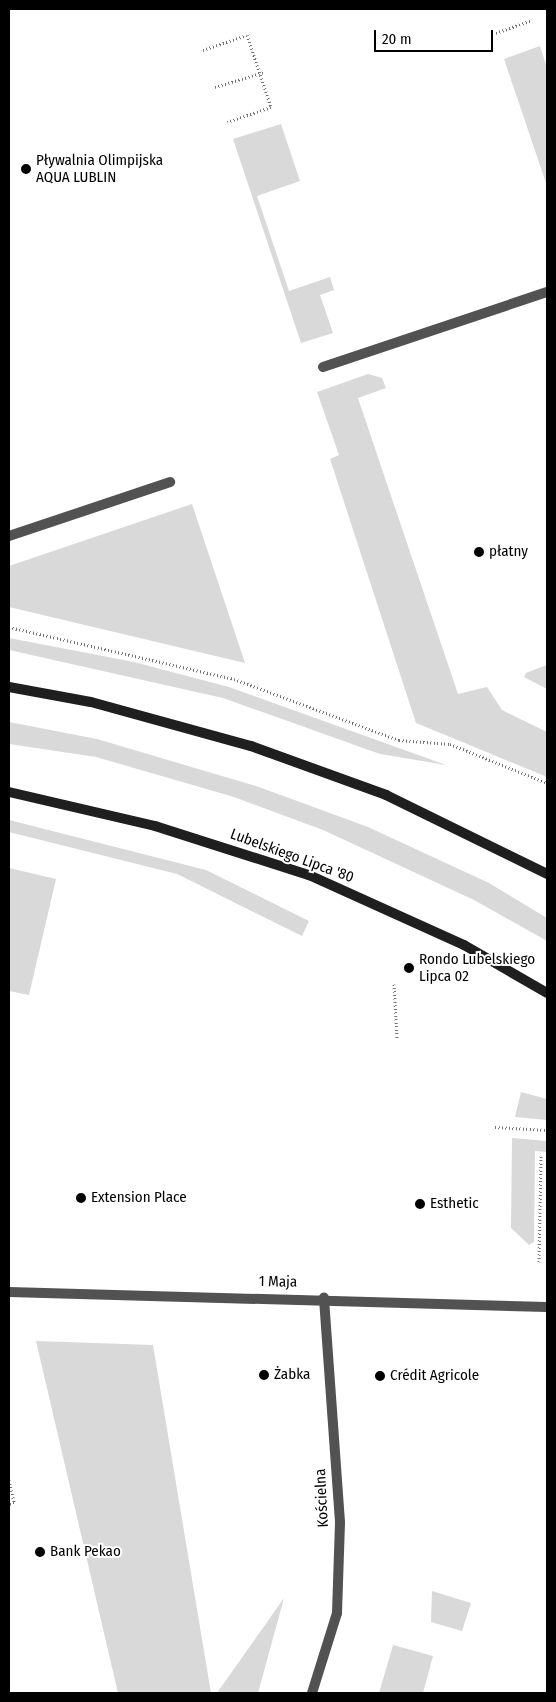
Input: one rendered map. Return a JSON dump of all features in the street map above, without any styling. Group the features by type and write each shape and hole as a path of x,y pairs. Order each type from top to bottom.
{"main road":[{"path":"9,687 92,702 251,746 404,803 547,874"},
{"name":"Lubelskiego Lipca '80","path":"9,792 155,826 309,875 464,945 547,993"}],"street":[{"path":"323,367 547,292"},
{"path":"9,536 170,482"},
{"name":"1 Maja","path":"9,1292 324,1298 547,1307"},
{"name":"Kościelna","path":"312,1693 337,1613 338,1595 340,1522 324,1298"}],"path":[{"path":"496,33 532,20"},
{"path":"203,50 247,35 271,107 227,122"},
{"path":"215,87 264,72"},
{"path":"9,627 234,679 399,740 450,744 547,783"},
{"path":"394,984 397,1038"},
{"path":"495,1127 547,1130"},
{"path":"539,1262 541,1156"},
{"path":"9,1480 14,1502 9,1504"}],"shaded area":[{"path":"540,46 547,68 547,186 504,59"},
{"path":"281,124 300,181 257,196 289,291 330,277 334,290 320,295 333,333 301,343 233,139"},
{"path":"368,374 382,378 386,388 358,398 458,694 487,687 502,710 547,732 547,777 416,723 330,459 339,455 317,392"},
{"path":"192,504 245,663 9,607 9,566"},
{"path":"9,638 134,662 229,687 446,765 380,754 223,698 9,650"},
{"path":"547,665 547,689 524,677 526,673"},
{"path":"9,722 97,739 259,787 368,827 489,883 547,918 547,941 474,900 323,830 234,797 96,757 9,744"},
{"path":"9,820 206,870 309,921 302,936 177,874 9,832"},
{"path":"9,868 56,879 29,995 9,991"},
{"path":"521,1092 547,1099 547,1120 515,1117"},
{"path":"512,1138 547,1141 547,1152 535,1151 534,1242 529,1245 511,1228"},
{"path":"36,1341 153,1345 211,1693 118,1693"},
{"path":"432,1591 471,1603 462,1631 431,1622"},
{"path":"284,1598 258,1693 217,1693"},
{"path":"393,1645 433,1656 423,1693 379,1693"}],"place":[{"name":"Pływalnia Olimpijska AQUA LUBLIN","path":"26,169"},
{"name":"płatny","path":"479,552"},
{"name":"Rondo Lubelskiego Lipca 02","path":"409,968"},
{"name":"Extension Place","path":"81,1198"},
{"name":"Esthetic","path":"420,1204"},
{"name":"Żabka","path":"264,1375"},
{"name":"Crédit Agricole","path":"380,1376"},
{"name":"Bank Pekao","path":"40,1552"}]}
